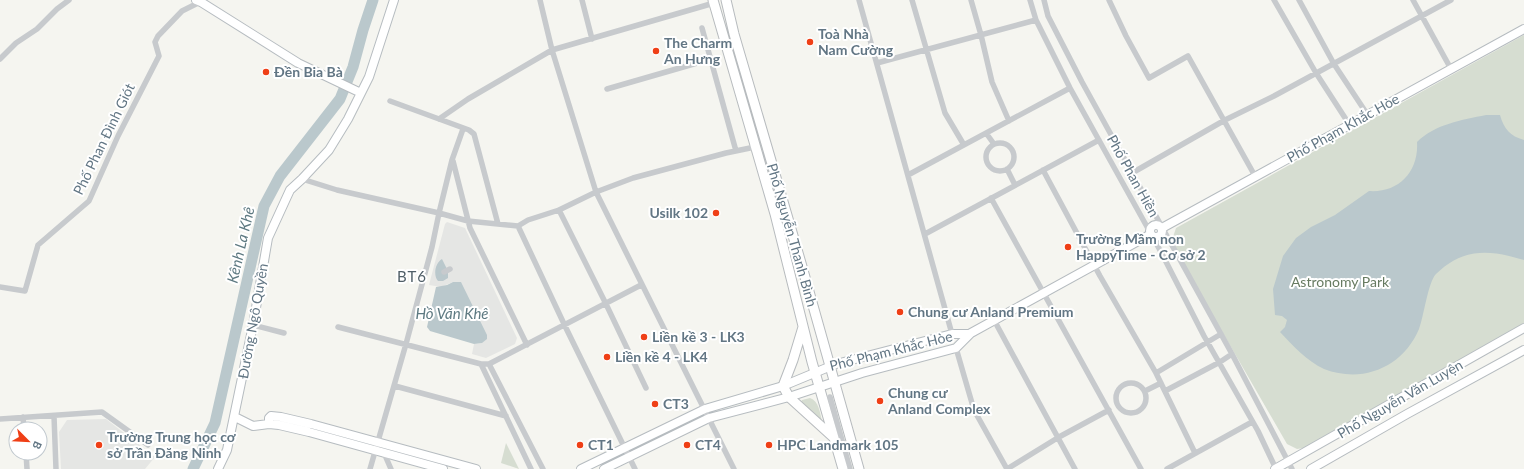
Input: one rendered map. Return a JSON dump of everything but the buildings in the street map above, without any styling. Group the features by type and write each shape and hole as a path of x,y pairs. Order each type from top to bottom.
{"main road":[{"name":"Phố Nguyễn Thanh Bình","path":"727,0 736,41 859,469"},
{"name":"Phố Nguyễn Thanh Bình","path":"713,2 775,214 815,372 843,469"},
{"path":"803,326 793,360 782,386 789,397 834,438"}],"street":[{"path":"0,59 16,43 37,29 57,8 69,0"},
{"path":"200,1 298,62 358,91 376,58 394,0"},
{"path":"540,0 552,50 596,192 734,469"},
{"path":"582,0 592,39"},
{"path":"439,119 468,99 552,50 713,2 727,0"},
{"path":"859,0 974,410 1007,469 1059,437 1109,410"},
{"path":"912,0 945,113 964,145"},
{"path":"971,0 992,82 1008,121"},
{"name":"Phố Phan Hiền","path":"1030,0 1036,20 1070,88 1151,234 1276,469"},
{"name":"Phố Phan Hiền","path":"1044,0 1048,16 1054,28 1232,354 1290,465"},
{"path":"1109,0 1126,36 1149,78 1188,56 1255,176"},
{"path":"1274,0 1316,73 1349,124"},
{"path":"1299,0 1334,64 1367,114"},
{"path":"1413,0 1451,69"},
{"path":"1132,173 1225,120 1274,96 1451,0"},
{"name":"Phố Phan Đình Giót","path":"0,287 25,291 38,245 89,201 118,136 159,56 155,42 158,36 182,11 200,1"},
{"path":"877,63 1036,20"},
{"path":"702,28 736,151"},
{"name":"Phố Phạm Khắc Hòe","path":"604,469 709,418 789,397 834,382 956,348 968,334 1151,234 1151,228 1154,225 1159,225 1162,228 1524,29"},
{"path":"607,89 711,60"},
{"path":"908,175 1070,88"},
{"name":"Đường Ngô Quyền","path":"218,469 228,450 253,325 268,238 290,190 329,150 348,119 358,91"},
{"path":"390,101 469,130 474,134 498,224"},
{"path":"391,469 380,452 378,443 395,386 432,247 452,160 463,129"},
{"path":"986,133 994,144"},
{"path":"924,234 1099,140"},
{"path":"997,142 1006,143 1013,149 1015,158 1012,166 1004,171 995,170 988,165 986,156 989,147 994,144 997,142"},
{"path":"302,179 337,190 468,221 518,226 528,220 559,210 596,192 633,178 755,147"},
{"path":"452,160 470,228 527,345"},
{"path":"1007,169 1015,185"},
{"path":"1043,170 1094,265 1156,373 1195,453"},
{"path":"991,198 1141,469"},
{"path":"559,210 646,388"},
{"path":"518,226 635,469"},
{"path":"444,272 450,269"},
{"path":"338,327 481,364 490,364 641,285"},
{"path":"994,320 1059,437 1075,469"},
{"path":"253,325 284,333"},
{"name":"Phố Nguyễn Văn Luyện","path":"1276,469 1290,465 1524,328"},
{"name":"Phố Phạm Khắc Hòe","path":"581,469 705,409 782,386 829,366 952,334 968,334"},
{"path":"1156,373 1209,343 1221,334"},
{"name":"Phố Nguyễn Văn Luyện","path":"1311,469 1524,350"},
{"path":"1165,391 1220,362 1232,354"},
{"path":"481,364 531,469"},
{"path":"490,364 543,469"},
{"path":"1128,383 1138,384 1145,391 1147,400 1143,409 1134,414 1125,413 1118,406 1116,397 1118,392 1120,388 1128,383"},
{"path":"1145,391 1161,383"},
{"path":"395,386 506,416"},
{"path":"830,397 850,469"},
{"path":"0,419 102,412 148,445"},
{"path":"54,416 56,469"},
{"path":"269,424 269,418 271,416 281,417 476,469"},
{"path":"23,417 23,421"},
{"path":"235,417 253,426 269,424 279,425 443,469"},
{"path":"1169,468 1252,422"},
{"path":"370,469 380,452"}],"shaded area":[{"path":"447,222 465,228 517,338 515,344 486,358 472,354 474,344 482,343 453,282 441,287 429,285 445,224"},
{"name":"Trường Trung học cơ sở Trần Đăng Ninh","path":"106,419 155,457 145,469 61,469 59,432 67,420"}],"green space":[{"name":"Astronomy Park","path":"1524,35 1524,323 1304,448 1297,449 1287,444 1171,243 1176,228"},
{"path":"810,398 817,404 822,421 801,402 802,400"},
{"path":"506,443 519,469 501,463"}],"water":[{"path":"1486,115 1500,115 1503,124 1508,131 1524,140 1524,260 1500,254 1478,253 1467,255 1446,265 1433,278 1428,291 1421,323 1412,342 1403,353 1380,369 1367,373 1339,373 1324,369 1312,362 1295,348 1280,332 1285,327 1287,320 1282,316 1275,315 1273,289 1283,256 1296,238 1311,227 1335,215 1369,191 1379,191 1389,188 1405,178 1414,163 1417,153 1417,142 1424,136 1440,127"},
{"path":"442,259 448,271 448,278 443,281 438,281 436,278 436,269 438,263"},
{"name":"Hồ Văn Khê","path":"453,282 461,282 487,335 487,339 482,343 474,344 430,331 427,327 436,287"}],"waterway":[{"name":"Kênh La Khê","path":"193,469 215,423 264,206 280,176 340,99 353,67 373,0"}],"place":[{"name":"Toà Nhà Nam Cường","path":"810,42"},
{"name":"The Charm An Hưng","path":"656,51"},
{"name":"Đền Bia Bà","path":"266,72"},
{"name":"Usilk 102","path":"716,213"},
{"name":"Trường Mầm non HappyTime - Cơ sở 2","path":"1068,247"},
{"name":"Chung cư Anland Premium","path":"900,312"},
{"name":"Liền kề 3 - LK3","path":"644,337"},
{"name":"Liền kề 4 - LK4","path":"607,357"},
{"name":"Chung cư Anland Complex","path":"880,401"},
{"name":"CT3","path":"655,404"},
{"name":"Trường Trung học cơ sở Trần Đăng Ninh","path":"99,445"},
{"name":"CT1","path":"580,445"},
{"name":"CT4","path":"687,445"},
{"name":"HPC Landmark 105","path":"769,445"}],"district":[{"name":"BT6","path":"412,277"}]}
